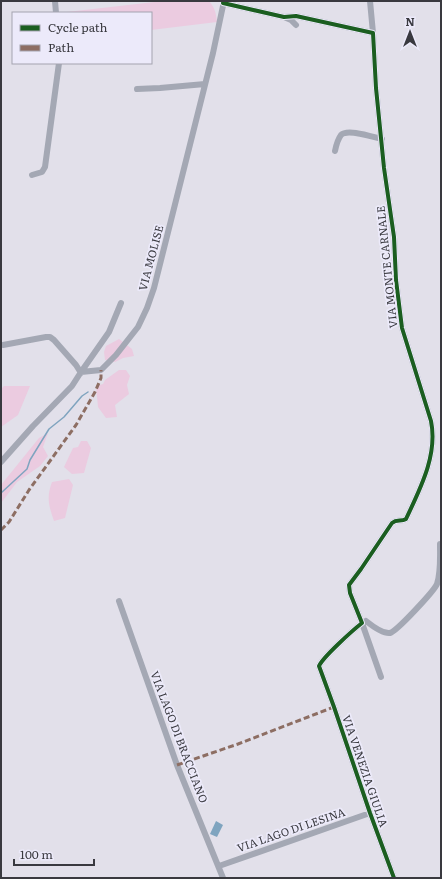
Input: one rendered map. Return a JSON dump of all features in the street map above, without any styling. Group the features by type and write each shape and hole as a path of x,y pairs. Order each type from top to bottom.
{"street":[{"path":"55,1 56,12"},
{"name":"VIA MONTE CARNALE","path":"364,622 350,593 349,585 361,570 392,523 396,520 406,519 429,464 432,434 430,416 402,328 396,280 394,237 384,168 376,88 370,1"},
{"path":"224,2 284,17 291,20 296,25"},
{"name":"VIA MOLISE","path":"81,373 101,370 108,364 138,326 147,308 154,288 224,2"},
{"path":"284,17 295,16 372,33"},
{"path":"32,175 42,172 45,168 59,64"},
{"path":"137,89 205,84"},
{"path":"335,151 340,136 345,132 382,139"},
{"path":"1,462 72,386 109,332 121,303"},
{"path":"3,345 42,337 50,337 76,365 81,373"},
{"path":"364,622 390,633 424,601 434,590 438,580 440,544"},
{"name":"VIA LAGO DI BRACCIANO","path":"119,601 177,765 223,878"},
{"path":"364,622 380,677"},
{"name":"VIA VENEZIA GIULIA","path":"364,622 322,660 319,665 394,878"},
{"name":"VIA LAGO DI LESINA","path":"219,866 370,813"}],"shaded area":[{"path":"163,1 209,1 215,11 217,22 152,30 152,12 67,12"},
{"path":"119,339 132,349 134,356 123,358 115,362 105,360 104,352 106,346"},
{"path":"119,370 126,370 130,376 127,385 129,394 115,405 117,417 106,418 98,407 96,386 103,384 105,380"},
{"path":"4,386 30,386 18,415 1,427 1,389"},
{"path":"48,433 43,447 48,456 40,466 17,482 1,503 1,485 39,438"},
{"path":"81,441 87,441 91,448 84,473 72,474 64,467 73,448 78,447"},
{"path":"69,479 73,485 65,518 54,521 49,502 49,493 52,482"}],"water":[{"path":"216,821 223,825 217,837 210,834"}],"waterway":[{"path":"1,493 27,469 30,460 49,429 64,417 82,396 88,392"}],"marked path":[{"path":"1,530 9,522 29,490 76,425 95,392 101,378 101,370"},
{"path":"177,765 238,744 334,707"}],"cycle path":[{"path":"223,3 284,17 296,16 373,33 376,88 384,168 394,237 396,280 402,328 431,421 433,434 432,446 430,459 422,484 406,519 392,523 349,585 350,593 362,623 345,637 319,666 394,878"}]}
